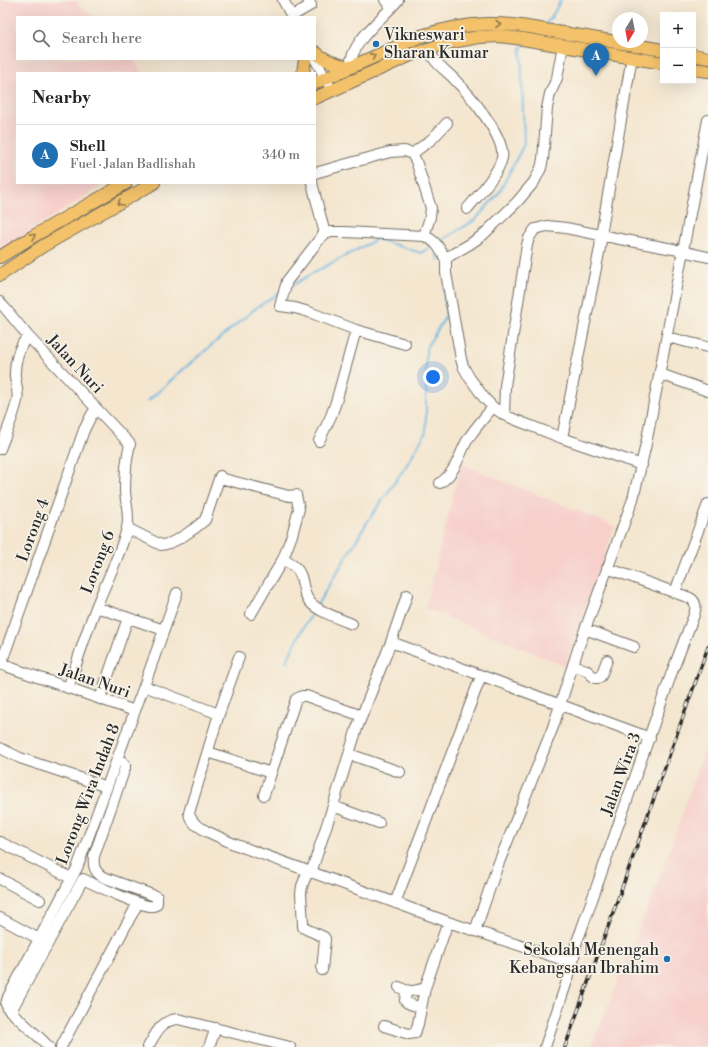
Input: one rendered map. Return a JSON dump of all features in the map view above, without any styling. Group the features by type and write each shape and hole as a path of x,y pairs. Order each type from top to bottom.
{"main road":[{"path":"320,81 406,42 436,31 465,26 488,24 510,25 549,30 660,49"},
{"path":"316,98 428,48 480,36 499,36 523,39 660,63"},
{"path":"316,53 330,62 350,67"},
{"path":"696,56 708,58"},
{"path":"303,72 305,60"},
{"path":"696,70 708,72"},
{"path":"0,257 124,184"},
{"path":"0,275 44,246 152,184"}],"street":[{"path":"283,0 292,16 311,5 308,0"},
{"path":"350,67 352,55 359,42 392,2"},
{"path":"446,260 451,254 483,236 517,202 534,182 541,168 543,159 547,108 550,94 558,73 562,45"},
{"path":"428,48 432,58 437,64 455,80 476,103 500,142 502,159 491,180 467,209"},
{"path":"562,438 600,248 632,58"},
{"path":"315,60 320,81 332,90"},
{"path":"475,931 496,870 561,705 585,629 633,500 642,465 660,374 708,120"},
{"path":"412,154 432,139 447,123"},
{"path":"316,173 390,152 404,151 412,154 431,208 430,217 424,236"},
{"path":"312,184 325,234"},
{"path":"504,415 505,386 527,245 529,238 536,229 547,226 566,228 708,257"},
{"path":"406,344 356,330 281,302 285,286 291,275 322,236 331,232 345,232 424,236 434,240 446,260 446,273 461,359 469,377 485,399 504,415 562,438 642,465"},
{"name":"Jalan Nuri","path":"0,302 28,336 130,444"},
{"path":"318,441 333,410 356,330"},
{"path":"0,449 17,403 18,395 15,367 18,356 28,336"},
{"path":"667,337 707,347"},
{"path":"660,374 708,391"},
{"path":"440,483 450,474 468,440 493,407"},
{"name":"Lorong 4","path":"0,664 84,430 96,408"},
{"name":"Lorong 6","path":"68,688 96,607 123,542 127,528 128,517 125,478 130,444"},
{"path":"127,528 161,545 178,539 205,520 220,477 289,496 296,495 299,509 283,559 251,614"},
{"path":"675,592 708,504"},
{"path":"283,559 297,569 306,598 316,607 352,624"},
{"name":"Jalan Wira 3","path":"545,1047 573,963 576,944 696,606 690,598 607,568"},
{"name":"Lorong Wira Indah 8","path":"5,1002 72,876 82,853 177,593"},
{"path":"322,970 325,939 324,937 304,927 301,894 302,886 310,872 362,716 391,642 407,595"},
{"path":"96,607 164,630"},
{"path":"100,699 128,618"},
{"path":"585,629 634,647"},
{"path":"391,642 650,738"},
{"path":"239,657 189,813 192,821 206,831 221,838 310,872 448,922 573,963"},
{"path":"573,665 586,670 595,678 598,678 601,676 607,660"},
{"name":"Jalan Nuri","path":"0,664 135,711"},
{"path":"395,903 481,676"},
{"path":"144,686 220,714"},
{"path":"264,795 296,698 306,696 362,716"},
{"path":"0,748 20,758 107,787"},
{"path":"208,752 271,773"},
{"path":"349,754 400,772"},
{"path":"0,842 72,876 83,879 138,903 152,906 155,905 157,903 157,897 103,877 94,867 94,856 125,768 123,762 117,760"},
{"path":"333,806 379,823"},
{"path":"0,879 40,900"},
{"path":"49,1047 5,1002 83,879"},
{"path":"61,1047 138,903"},
{"path":"0,918 39,939"},
{"path":"384,1026 409,1034 413,1034 416,1030 425,988 448,922"},
{"path":"421,1007 412,1005 405,1001 403,989 418,990 425,988"},
{"path":"148,1047 163,1025 171,1020 184,1020 276,1045 290,1047"},
{"path":"209,1047 216,1028"}],"shaded area":[{"path":"0,0 73,0 92,16 16,16 16,60 134,60 141,72 16,72 16,184 104,184 0,250"},
{"path":"461,464 615,526 565,666 425,608"},
{"name":"Sekolah Menengah Kebangsaan Ibrahim","path":"708,737 708,1047 591,1047 663,870"}],"waterway":[{"path":"544,25 551,18 561,0"},
{"path":"441,241 475,220 499,193 524,144 521,48 525,44"},
{"path":"290,287 377,239 421,253 433,245"},
{"path":"436,252 438,260"},
{"path":"317,605 368,521 406,466 426,432 426,348 446,316 444,287"},
{"path":"148,401 256,308 279,293"},
{"path":"286,662 303,628 314,611"}],"railway":[{"path":"565,1047 708,647"}],"place":[{"name":"Vikneswari Sharan Kumar","path":"376,44"},
{"name":"Shell","path":"596,76"},
{"name":"Sekolah Menengah Kebangsaan Ibrahim","path":"667,959"}]}
